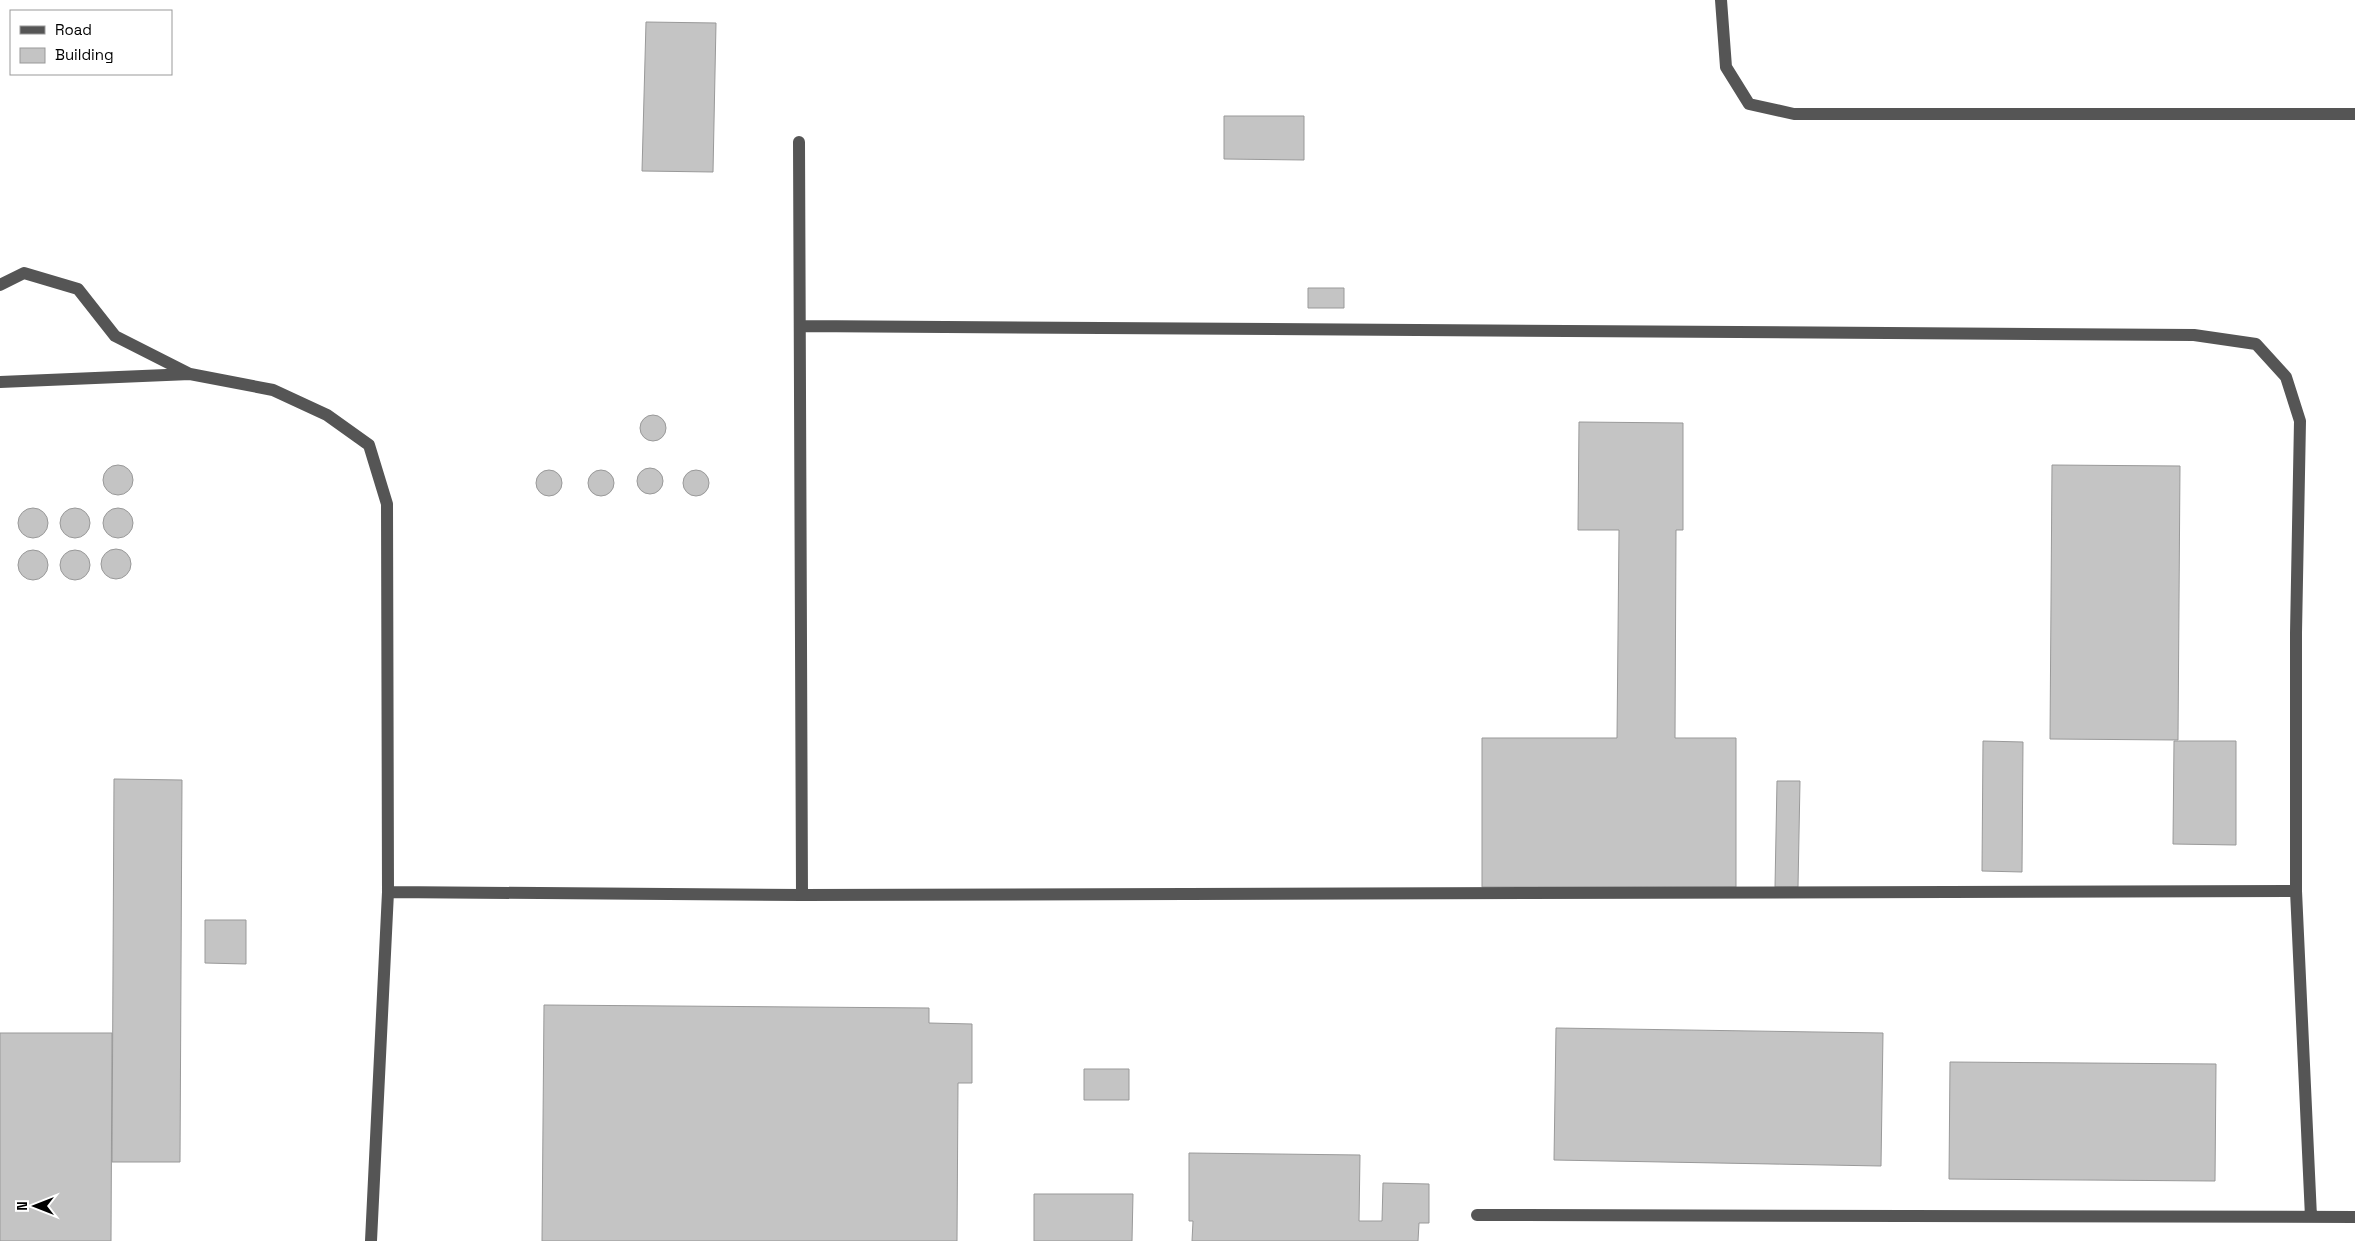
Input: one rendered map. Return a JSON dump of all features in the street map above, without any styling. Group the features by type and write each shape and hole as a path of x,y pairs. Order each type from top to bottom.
{"lane":[{"path":"1721,0 1726,66 1749,104 1794,114 2355,114"},
{"path":"799,142 802,895"},
{"path":"0,285 24,273 78,289 115,336 190,374"},
{"path":"800,326 2194,335 2256,344 2286,377 2300,421 2296,633 2296,891 2311,1217"},
{"path":"0,382 190,374 273,390 327,415 369,445 387,504 388,892 370,1241"},
{"path":"388,892 802,895 2296,891"},
{"path":"1477,1215 2355,1217"}],"building":[{"path":"646,22 716,23 713,172 642,171"},
{"path":"1224,116 1304,116 1304,160 1224,159"},
{"path":"1308,288 1344,288 1344,308 1308,308"},
{"path":"653,415 662,419 666,428 662,437 653,441 644,437 640,428 644,419"},
{"path":"1579,422 1683,423 1683,530 1676,530 1675,738 1736,738 1736,887 1482,887 1482,738 1617,738 1619,530 1578,530"},
{"path":"118,465 129,469 133,480 129,491 118,495 107,491 103,480 107,469"},
{"path":"2052,465 2180,466 2178,740 2050,739"},
{"path":"650,468 659,472 663,481 659,490 650,494 641,490 637,481 641,472"},
{"path":"549,470 558,474 562,483 558,492 549,496 540,492 536,483 540,474"},
{"path":"601,470 610,474 614,483 610,492 601,496 592,492 588,483 592,474"},
{"path":"696,470 705,474 709,483 705,492 696,496 687,492 683,483 687,474"},
{"path":"33,508 44,512 48,523 44,534 33,538 22,534 18,523 22,512"},
{"path":"75,508 86,512 90,523 86,534 75,538 64,534 60,523 64,512"},
{"path":"118,508 129,512 133,523 129,534 118,538 107,534 103,523 107,512"},
{"path":"116,549 127,553 131,564 127,575 116,579 105,575 101,564 105,553"},
{"path":"33,550 44,554 48,565 44,576 33,580 22,576 18,565 22,554"},
{"path":"75,550 86,554 90,565 86,576 75,580 64,576 60,565 64,554"},
{"path":"1983,741 2023,742 2022,872 1982,871"},
{"path":"2174,741 2236,741 2236,845 2173,844"},
{"path":"114,779 182,780 180,1162 112,1162"},
{"path":"1777,781 1800,781 1798,887 1775,887"},
{"path":"205,920 246,920 246,964 205,963"},
{"path":"544,1005 929,1008 929,1023 972,1024 972,1083 958,1083 957,1241 542,1241"},
{"path":"1556,1028 1883,1033 1881,1166 1554,1160"},
{"path":"0,1033 112,1033 111,1241 0,1241"},
{"path":"1950,1062 2216,1064 2215,1181 1949,1179"},
{"path":"1084,1069 1129,1069 1129,1100 1084,1100"},
{"path":"1189,1153 1360,1155 1359,1221 1382,1221 1383,1183 1429,1184 1429,1223 1419,1223 1418,1241 1192,1241 1193,1221 1189,1221"},
{"path":"1034,1194 1133,1194 1132,1241 1034,1241"}]}
